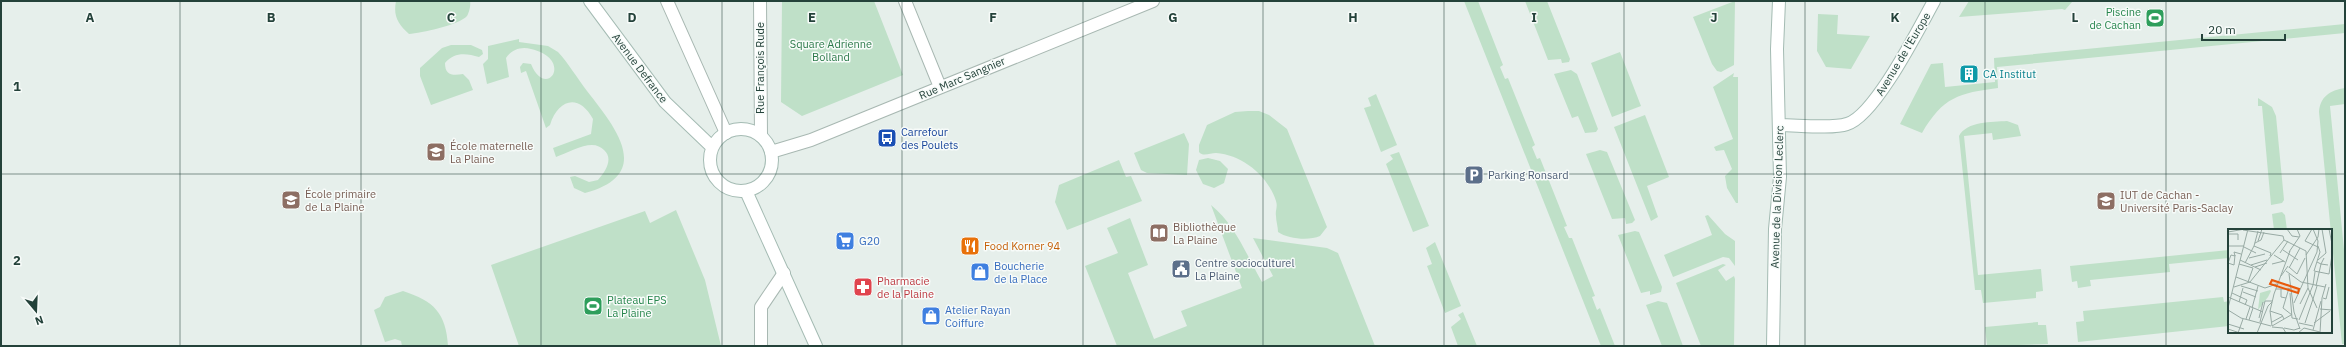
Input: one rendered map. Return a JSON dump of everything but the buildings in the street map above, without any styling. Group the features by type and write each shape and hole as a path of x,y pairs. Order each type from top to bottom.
{"street":[{"name":"Avenue Defrance","path":"590,1 664,102 712,147"},
{"path":"667,1 726,133"},
{"name":"Rue François Rude","path":"760,1 761,136"},
{"path":"906,1 940,87"},
{"name":"Rue Marc Sangnier","path":"771,152 811,140 1153,1"},
{"name":"Avenue de la Division Leclerc","path":"1773,346 1775,229 1780,177 1780,125 1777,49 1780,1"},
{"name":"Avenue de l'Europe","path":"1780,125 1848,124 1865,111 1894,72 1934,1"},
{"path":"744,129 761,136 771,152 772,162 769,172 764,181 756,187 736,191 727,188 713,175 710,156 712,147 726,133 744,129"},
{"path":"746,190 816,346"},
{"path":"761,346 762,307 784,274"}],"green space":[{"path":"396,1 470,1 470,5 467,16 463,19 431,30 409,34 397,19 395,11"},
{"name":"Square Adrienne Bolland","path":"782,1 874,1 903,75 802,116 781,102"},
{"path":"1464,1 1478,1 1503,65 1500,67 1505,79 1508,78 1535,145 1532,147 1537,159 1540,158 1567,226 1564,227 1569,238 1572,238 1595,296 1592,297 1597,310 1600,308 1615,346 1601,346"},
{"path":"1525,1 1547,1 1570,59 1569,62 1562,63 1561,59 1548,60"},
{"path":"1735,1 1734,65 1721,72 1717,71 1712,64 1693,17"},
{"path":"1969,1 2072,2 2065,10 1959,17"},
{"path":"1818,14 1838,15 1837,34 1870,36 1851,69 1826,67 1817,51"},
{"path":"2345,24 2345,33 1997,67 1998,88 1973,92 1953,99 1937,111 1922,133 1900,124 1931,64 1943,63 1945,87 1995,82 1994,58"},
{"path":"519,39 519,42 548,46 558,52 608,119 617,134 623,148 624,162 619,174 606,185 585,193 574,188 570,177 575,176 589,182 598,180 606,169 608,161 607,154 600,147 596,145 583,146 556,157 553,148 591,134 593,119 582,105 569,102 558,109 550,125 546,128 526,71 521,73 520,67 523,63 531,64 537,74 544,79 549,78 553,74 554,68 552,61 544,54 527,48 520,48 513,51 506,58 509,77 487,84 483,64 488,59 488,46"},
{"path":"451,45 471,45 482,50 483,54 479,57 460,54 452,57 445,63 446,70 450,74 463,74 469,80 473,90 431,105 420,76 420,68 442,48"},
{"path":"1620,52 1641,106 1612,117 1591,63"},
{"path":"1571,70 1577,74 1598,129 1596,132 1585,133 1578,116 1572,118 1554,74"},
{"path":"1734,73 1733,77 1738,77 1738,203 1736,203 1727,188 1725,176 1732,169 1724,150 1716,151 1714,147 1733,139 1713,87"},
{"path":"2345,88 2345,104 2330,106 2345,260 2345,344 2342,344 2332,243 2332,229 2331,229 2319,112 2321,102 2324,98 2335,90"},
{"path":"1376,94 1397,145 1381,152 1364,108 1371,106 1368,98"},
{"path":"2258,98 2272,107 2276,116 2284,200 2282,203 2271,205 2262,106 2258,106"},
{"path":"1259,111 1269,115 1287,129 1327,227 1320,236 1315,238 1299,238 1287,236 1278,232 1276,201 1261,175 1245,162 1236,158 1216,153 1202,154 1199,152 1199,145 1207,125 1235,112"},
{"path":"1645,115 1669,177 1647,186 1658,217 1651,221 1614,127"},
{"path":"2007,121 2018,125 2021,136 1993,140 1992,133 1964,136 1978,275 2041,269 2043,291 2036,292 2036,298 1983,303 1981,290 1975,290 1959,136 1968,127 1980,123"},
{"path":"1184,133 1189,144 1187,175 1147,173 1141,170 1134,153"},
{"path":"1600,150 1607,152 1635,220 1632,223 1626,224 1625,218 1612,219 1586,154"},
{"path":"1399,152 1429,226 1413,232 1386,164 1393,159 1390,155"},
{"path":"1208,158 1220,161 1228,169 1224,183 1214,188 1203,184 1196,170 1199,160"},
{"path":"1119,160 1126,177 1131,176 1142,201 1067,230 1055,202 1059,185"},
{"path":"1211,205 1227,221 1234,231 1262,282 1273,276 1253,238 1327,248 1338,253 1375,346 1117,346 1085,266 1118,253 1107,228 1130,218 1148,265 1128,273 1154,339 1187,326 1181,311 1242,288"},
{"name":"Plateau EPS La Plaine","path":"676,210 705,280 721,346 519,346 491,265 645,211 650,223"},
{"path":"2282,212 2285,215 2287,229 2274,229 2272,214"},
{"path":"1708,215 1725,234 1735,241 1735,266 1729,258 1723,257 1673,277 1664,255 1712,235 1705,216"},
{"path":"1635,231 1639,232 1662,287 1661,292 1650,295 1650,291 1641,293 1618,235"},
{"path":"1435,242 1461,306 1445,313 1427,266 1432,264 1426,248"},
{"path":"2228,250 2228,258 2169,264 2170,272 2090,280 2091,286 2078,288 2077,281 2072,282 2070,266"},
{"path":"1723,264 1726,265 1718,270 1726,281 1734,276 1735,279 1734,346 1701,346 1676,283"},
{"path":"403,291 423,299 436,310 444,325 448,346 402,346 401,341 395,339 385,342 374,310 380,307 385,297"},
{"path":"2223,297 2224,302 2228,301 2228,326 2078,342 2076,322 2084,321 2083,311"},
{"path":"1658,301 1667,303 1683,346 1662,346 1646,305"},
{"path":"1463,312 1477,346 1458,346 1451,327 1461,319 1458,315"},
{"path":"2038,322 2038,325 2046,325 2048,344 1987,346 1985,327"}],"place":[{"name":"Piscine de Cachan","path":"2155,18"},
{"name":"CA Institut","path":"1969,74"},
{"name":"Carrefour des Poulets","path":"887,138"},
{"name":"École maternelle La Plaine","path":"436,152"},
{"name":"Parking Ronsard","path":"1474,175"},
{"name":"École primaire de La Plaine","path":"291,200"},
{"name":"IUT de Cachan - Université Paris-Saclay","path":"2106,201"},
{"name":"Bibliothèque La Plaine","path":"1159,233"},
{"name":"G20","path":"845,241"},
{"name":"Food Korner 94","path":"970,246"},
{"name":"Centre socioculturel La Plaine","path":"1181,269"},
{"name":"Boucherie de la Place","path":"980,272"},
{"name":"Pharmacie de la Plaine","path":"863,287"},
{"name":"Plateau EPS La Plaine","path":"593,306"},
{"name":"Atelier Rayan Coiffure","path":"931,316"}]}
